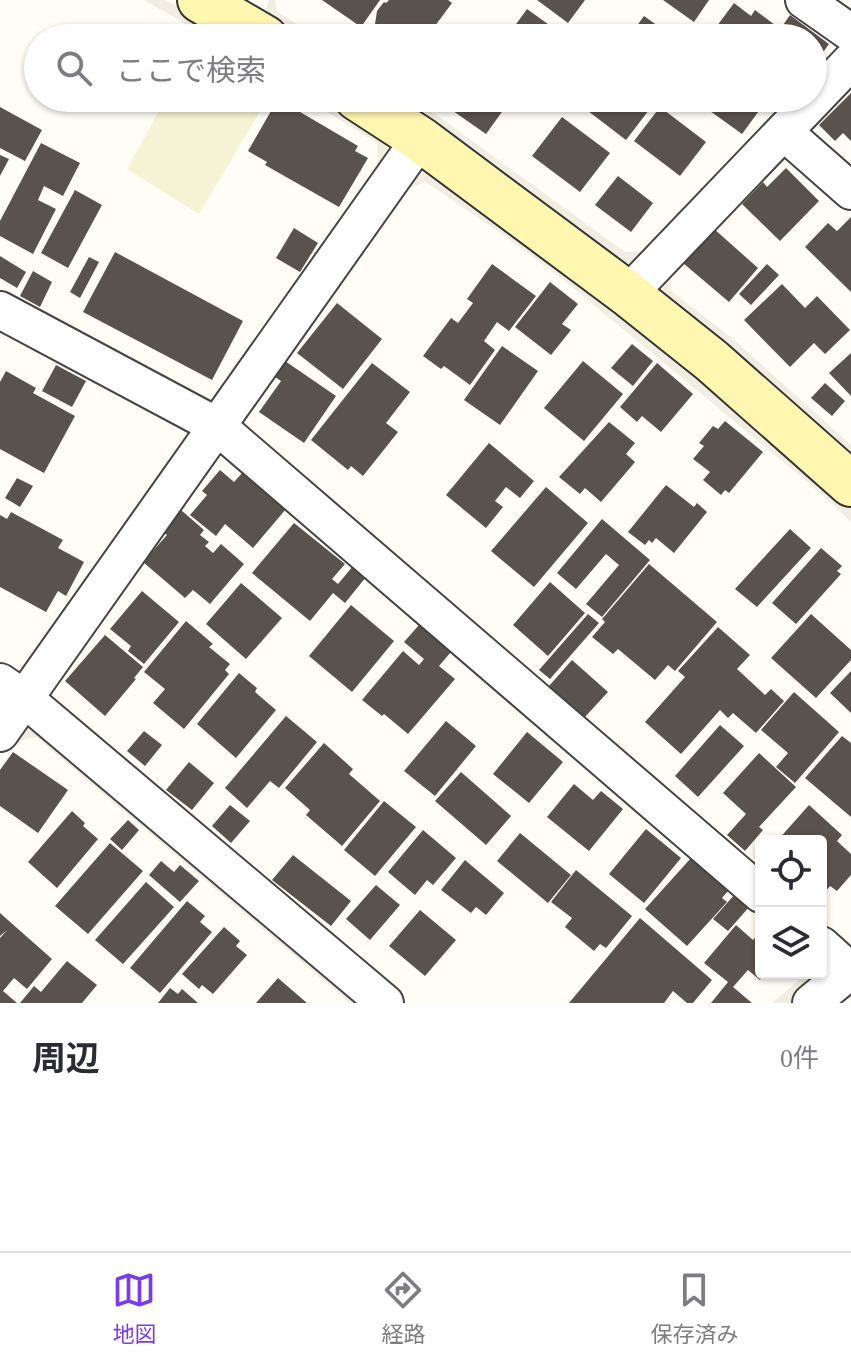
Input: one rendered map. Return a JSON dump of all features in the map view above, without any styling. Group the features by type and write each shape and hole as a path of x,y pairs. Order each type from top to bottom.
{"street":[{"path":"200,0 255,21"},
{"path":"804,0 851,33"},
{"path":"827,86 851,61"},
{"path":"379,112 420,139 628,294 712,361 851,484"},
{"path":"628,294 803,112"},
{"path":"784,132 851,191"},
{"path":"0,733 12,690 217,426 420,139"},
{"path":"0,310 217,426 755,889"},
{"path":"12,690 385,1003"},
{"path":"811,1003 851,970 827,950"}],"shaded area":[{"path":"144,0 166,0 206,24 186,24"},
{"path":"269,0 275,0 277,11 297,24 278,24 268,17 266,9"},
{"path":"158,112 260,112 199,214 127,169"},
{"path":"327,112 347,112 389,141 385,157 378,167 377,143"},
{"path":"409,112 431,112 442,119 625,252 646,251 637,261 622,264"},
{"path":"415,173 433,173 570,272 790,453 851,508 851,522 817,490 565,281 505,236 426,182 403,190"},
{"path":"672,267 671,291 732,338 851,445 851,458 661,293 660,283"},
{"path":"33,726 368,1003 350,1003 36,737 13,742"},
{"path":"800,979 816,979 794,1003 772,1003"}],"building":[{"path":"322,0 380,0 363,24 357,24"},
{"path":"389,0 448,0 452,3 436,24 375,24 377,11"},
{"path":"537,0 585,0 568,23"},
{"path":"663,0 709,0 694,22"},
{"path":"734,3 751,16 755,10 774,24 718,24"},
{"path":"527,9 548,24 516,24"},
{"path":"790,15 802,24 784,24"},
{"path":"644,16 655,24 638,24"},
{"path":"851,93 851,141 843,133 835,141 819,125"},
{"path":"0,107 42,130 25,161 0,148"},
{"path":"270,112 300,112 358,146 355,151 368,158 339,207 265,165 267,162 248,151"},
{"path":"454,112 502,112 486,134"},
{"path":"589,112 647,112 626,140"},
{"path":"656,112 667,112 706,142 680,176 634,141"},
{"path":"711,112 758,112 742,134"},
{"path":"562,117 610,153 580,192 532,156"},
{"path":"41,143 80,163 63,196 44,186 38,200 56,209 33,254 0,236 0,221"},
{"path":"0,155 9,159 0,176"},
{"path":"786,168 819,201 780,241 742,204 763,182 767,187"},
{"path":"618,176 653,203 631,232 595,205"},
{"path":"75,190 102,205 68,268 41,253"},
{"path":"851,217 851,292 805,247 828,223 837,231"},
{"path":"294,228 318,243 300,272 276,258"},
{"path":"713,228 758,268 729,302 683,263"},
{"path":"115,252 243,321 212,380 83,312"},
{"path":"0,256 26,272 17,288 0,278"},
{"path":"89,257 99,262 80,298 70,292"},
{"path":"492,264 536,296 509,331 497,322 484,341 495,350 470,385 444,366 441,369 423,356 451,318 458,323 473,303 467,299"},
{"path":"767,264 779,275 751,305 739,294"},
{"path":"33,271 52,282 40,307 20,296"},
{"path":"550,282 578,304 562,324 571,330 551,355 515,327"},
{"path":"782,284 805,308 817,296 850,330 825,354 814,343 790,367 744,320"},
{"path":"337,303 382,339 343,389 297,353"},
{"path":"632,344 653,361 633,386 611,368"},
{"path":"502,346 538,371 500,425 464,400"},
{"path":"851,353 851,396 829,373"},
{"path":"285,361 336,396 304,443 259,412 281,381 275,377"},
{"path":"583,361 623,394 584,441 544,408"},
{"path":"372,363 410,392 386,423 398,432 363,476 351,466 348,470 311,440"},
{"path":"657,363 693,394 661,432 642,416 637,422 620,407"},
{"path":"56,365 86,381 72,407 42,391"},
{"path":"6,371 36,388 33,393 75,416 44,473 0,449 0,382"},
{"path":"825,383 845,401 832,416 811,398"},
{"path":"725,421 763,452 729,493 725,490 721,495 703,480 710,472 693,459 704,446 699,443 713,426 718,429"},
{"path":"609,422 635,443 626,454 635,462 601,502 585,488 580,494 559,477"},
{"path":"489,443 534,481 520,498 506,487 495,501 503,507 486,528 446,495"},
{"path":"220,470 234,482 243,472 286,509 253,548 225,524 216,536 190,515 207,495 202,491"},
{"path":"17,478 33,486 20,507 5,498"},
{"path":"666,485 694,507 697,503 707,512 674,553 656,538 645,545 628,532"},
{"path":"546,487 588,523 534,587 491,551"},
{"path":"181,510 204,530 200,535 209,542 205,546 213,553 221,544 244,564 210,604 193,590 185,598 143,562 167,535 163,532"},
{"path":"11,512 63,540 58,548 84,562 66,596 58,591 46,612 0,587 0,515 7,519"},
{"path":"602,519 650,560 602,617 586,604 619,565 606,554 576,589 557,573"},
{"path":"294,523 345,564 332,579 338,584 353,566 366,577 345,603 333,593 310,621 252,573"},
{"path":"790,529 811,548 757,607 735,589"},
{"path":"821,548 842,566 837,571 841,574 796,624 772,603"},
{"path":"649,564 717,622 675,671 668,665 655,680 618,649 613,654 592,637 605,622 602,619"},
{"path":"550,582 585,613 548,656 513,625"},
{"path":"241,583 282,618 246,659 206,624"},
{"path":"142,591 179,622 144,664 128,651 131,646 110,629"},
{"path":"351,605 394,641 352,692 309,656"},
{"path":"588,614 599,623 550,679 539,670"},
{"path":"811,614 851,650 851,660 816,698 771,658"},
{"path":"186,621 213,644 209,647 230,664 225,670 229,674 184,729 153,703 165,689 144,672"},
{"path":"419,625 451,652 439,666 455,679 408,734 362,700 403,651 419,665 424,659 404,642"},
{"path":"718,627 750,655 737,669 765,695 771,689 784,701 756,733 733,713 728,718 720,710 681,754 645,722 685,677 678,671"},
{"path":"105,635 143,667 105,716 65,681"},
{"path":"572,660 608,692 584,718 549,686"},
{"path":"851,671 851,713 830,693"},
{"path":"239,673 276,710 236,758 197,724"},
{"path":"794,692 839,732 795,783 776,767 788,753 761,730"},
{"path":"286,716 317,742 279,788 270,781 247,808 225,788"},
{"path":"446,721 476,746 435,796 404,771"},
{"path":"720,725 744,746 698,797 675,776"},
{"path":"144,731 162,745 145,766 127,751"},
{"path":"527,732 563,762 529,803 493,774"},
{"path":"842,736 851,743 851,817 805,778"},
{"path":"324,743 353,769 349,774 380,801 342,846 306,815 310,810 285,788"},
{"path":"13,752 68,790 38,833 0,806 0,770"},
{"path":"759,753 796,787 759,827 763,830 755,835 745,851 727,835 746,814 723,793"},
{"path":"189,762 214,783 192,810 166,790"},
{"path":"461,772 511,816 486,845 435,801"},
{"path":"574,784 593,800 601,791 623,809 589,851 547,817"},
{"path":"384,801 416,827 375,876 344,850"},
{"path":"230,805 250,821 231,843 212,826"},
{"path":"809,805 842,835 837,841 851,854 851,875 837,891 830,886 827,890 827,835 782,835"},
{"path":"72,811 98,839 57,888 28,862"},
{"path":"128,820 139,830 122,850 110,839"},
{"path":"646,829 681,858 644,903 609,874"},
{"path":"423,830 456,858 433,885 427,880 415,895 388,872"},
{"path":"520,833 571,875 548,903 497,861"},
{"path":"110,843 143,871 88,934 55,906"},
{"path":"293,855 351,901 331,926 272,880"},
{"path":"691,858 728,891 722,898 727,902 687,946 645,909"},
{"path":"465,860 504,893 486,915 476,907 471,913 441,890"},
{"path":"161,861 174,872 180,865 199,881 180,902 149,875"},
{"path":"576,870 632,916 606,948 600,944 594,951 565,927 572,918 551,902"},
{"path":"146,882 174,907 123,964 95,940"},
{"path":"376,885 400,905 370,940 346,919"},
{"path":"735,894 750,906 728,931 713,919"},
{"path":"187,901 205,916 200,922 212,932 160,993 130,968"},
{"path":"420,910 456,940 425,976 389,946"},
{"path":"0,913 52,959 27,989 14,978 3,991 17,1003 0,1003 0,938 7,930 0,936"},
{"path":"640,918 712,980 693,1003 687,1003 673,991 664,1003 569,1003"},
{"path":"736,925 753,940 755,938 755,976 748,970 733,987 752,1003 711,1003 728,982 704,963"},
{"path":"224,927 240,941 236,946 247,955 213,994 202,985 199,989 182,974"},
{"path":"67,961 97,985 82,1003 20,1003 34,986 41,992"},
{"path":"278,978 307,1003 256,1003"},
{"path":"170,988 178,994 182,989 198,1003 158,1003"}]}
